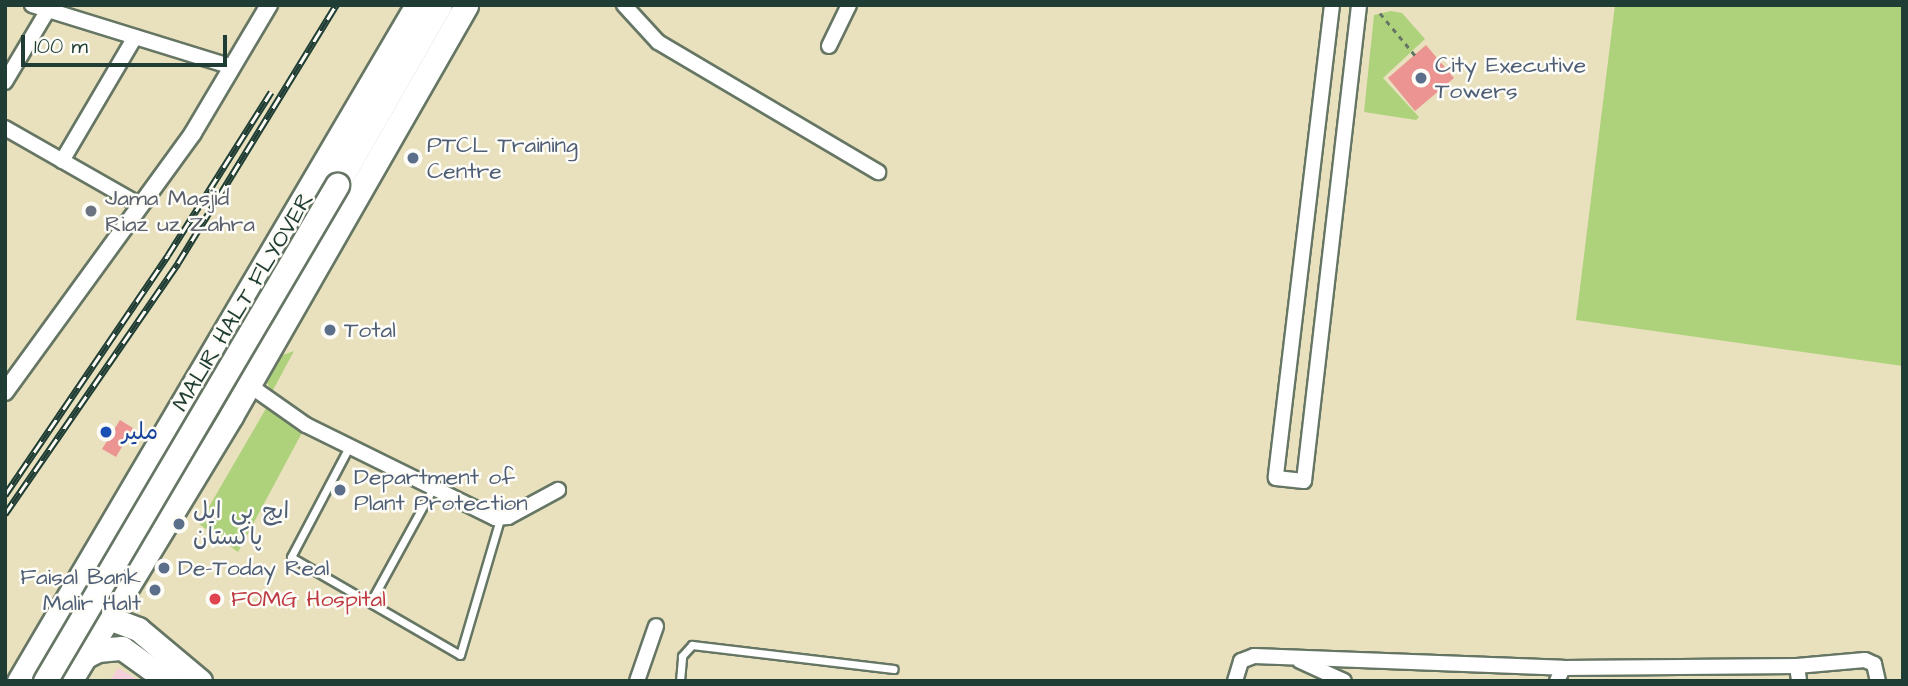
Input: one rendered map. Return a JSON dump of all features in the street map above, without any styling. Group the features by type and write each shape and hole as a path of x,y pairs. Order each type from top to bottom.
{"highway":[{"path":"328,181 417,5"},
{"path":"328,181 440,5"},
{"path":"70,681 249,385 466,5"},
{"name":"MALIR HALT FLYOVER","path":"19,681 118,512 328,181"},
{"name":"MALIR HALT FLYOVER","path":"45,681 328,181"},
{"path":"118,512 130,530 155,538"},
{"path":"46,635 109,618 138,629 200,681"},
{"path":"84,657 98,650 122,648 168,681"}],"street":[{"path":"32,5 232,67"},
{"path":"5,392 138,204 193,133 269,5"},
{"path":"624,5 658,42 878,172"},
{"path":"830,46 849,5"},
{"path":"1332,5 1276,478 1304,481 1359,5"},
{"path":"5,82 48,10"},
{"path":"62,161 135,37"},
{"path":"7,132 138,204"},
{"path":"1302,266 1328,269"},
{"path":"249,385 306,425 500,519 558,490"},
{"path":"637,681 656,626"},
{"path":"1235,681 1241,661 1254,656 1560,674 1648,666 1727,666 1798,674 1870,661 1878,681"},
{"path":"1294,658 1344,681"},
{"path":"1642,681 1648,666"},
{"path":"1721,681 1727,666"}],"lane":[{"path":"349,447 290,557 460,655 500,519"},
{"path":"370,603 433,488"},
{"path":"680,681 682,656 692,645 894,669"}],"path":[{"path":"1380,13 1415,55"}],"shaded area":[{"path":"118,668 140,681 110,681"}],"green space":[{"path":"1615,5 1903,5 1903,366 1576,320"},
{"path":"1391,11 1402,13 1425,39 1383,78 1419,117 1416,120 1364,112 1374,15"},
{"path":"294,351 272,392 263,376 274,358"},
{"path":"268,405 304,429 238,552 199,524"}],"building":[{"name":"City Executive Towers","path":"1426,45 1454,78 1415,111 1388,78"},
{"path":"120,420 133,428 116,457 102,449"}],"railway":[{"path":"5,514 178,263 336,5"},
{"path":"5,495 168,255 271,92"}],"place":[{"name":"City Executive Towers","path":"1421,78"},
{"name":"PTCL Training Centre","path":"413,158"},
{"name":"Jama Masjid Riaz uz Zahra","path":"91,211"},
{"name":"Total","path":"330,330"},
{"name":"ملیر","path":"106,432"},
{"name":"Department of Plant Protection","path":"340,490"},
{"name":"ایچ بی ایل پاکستان","path":"179,524"},
{"name":"De-Today Real","path":"164,568"},
{"name":"Faisal Bank Malir Halt","path":"155,590"},
{"name":"FOMG Hospital","path":"215,599"}]}
